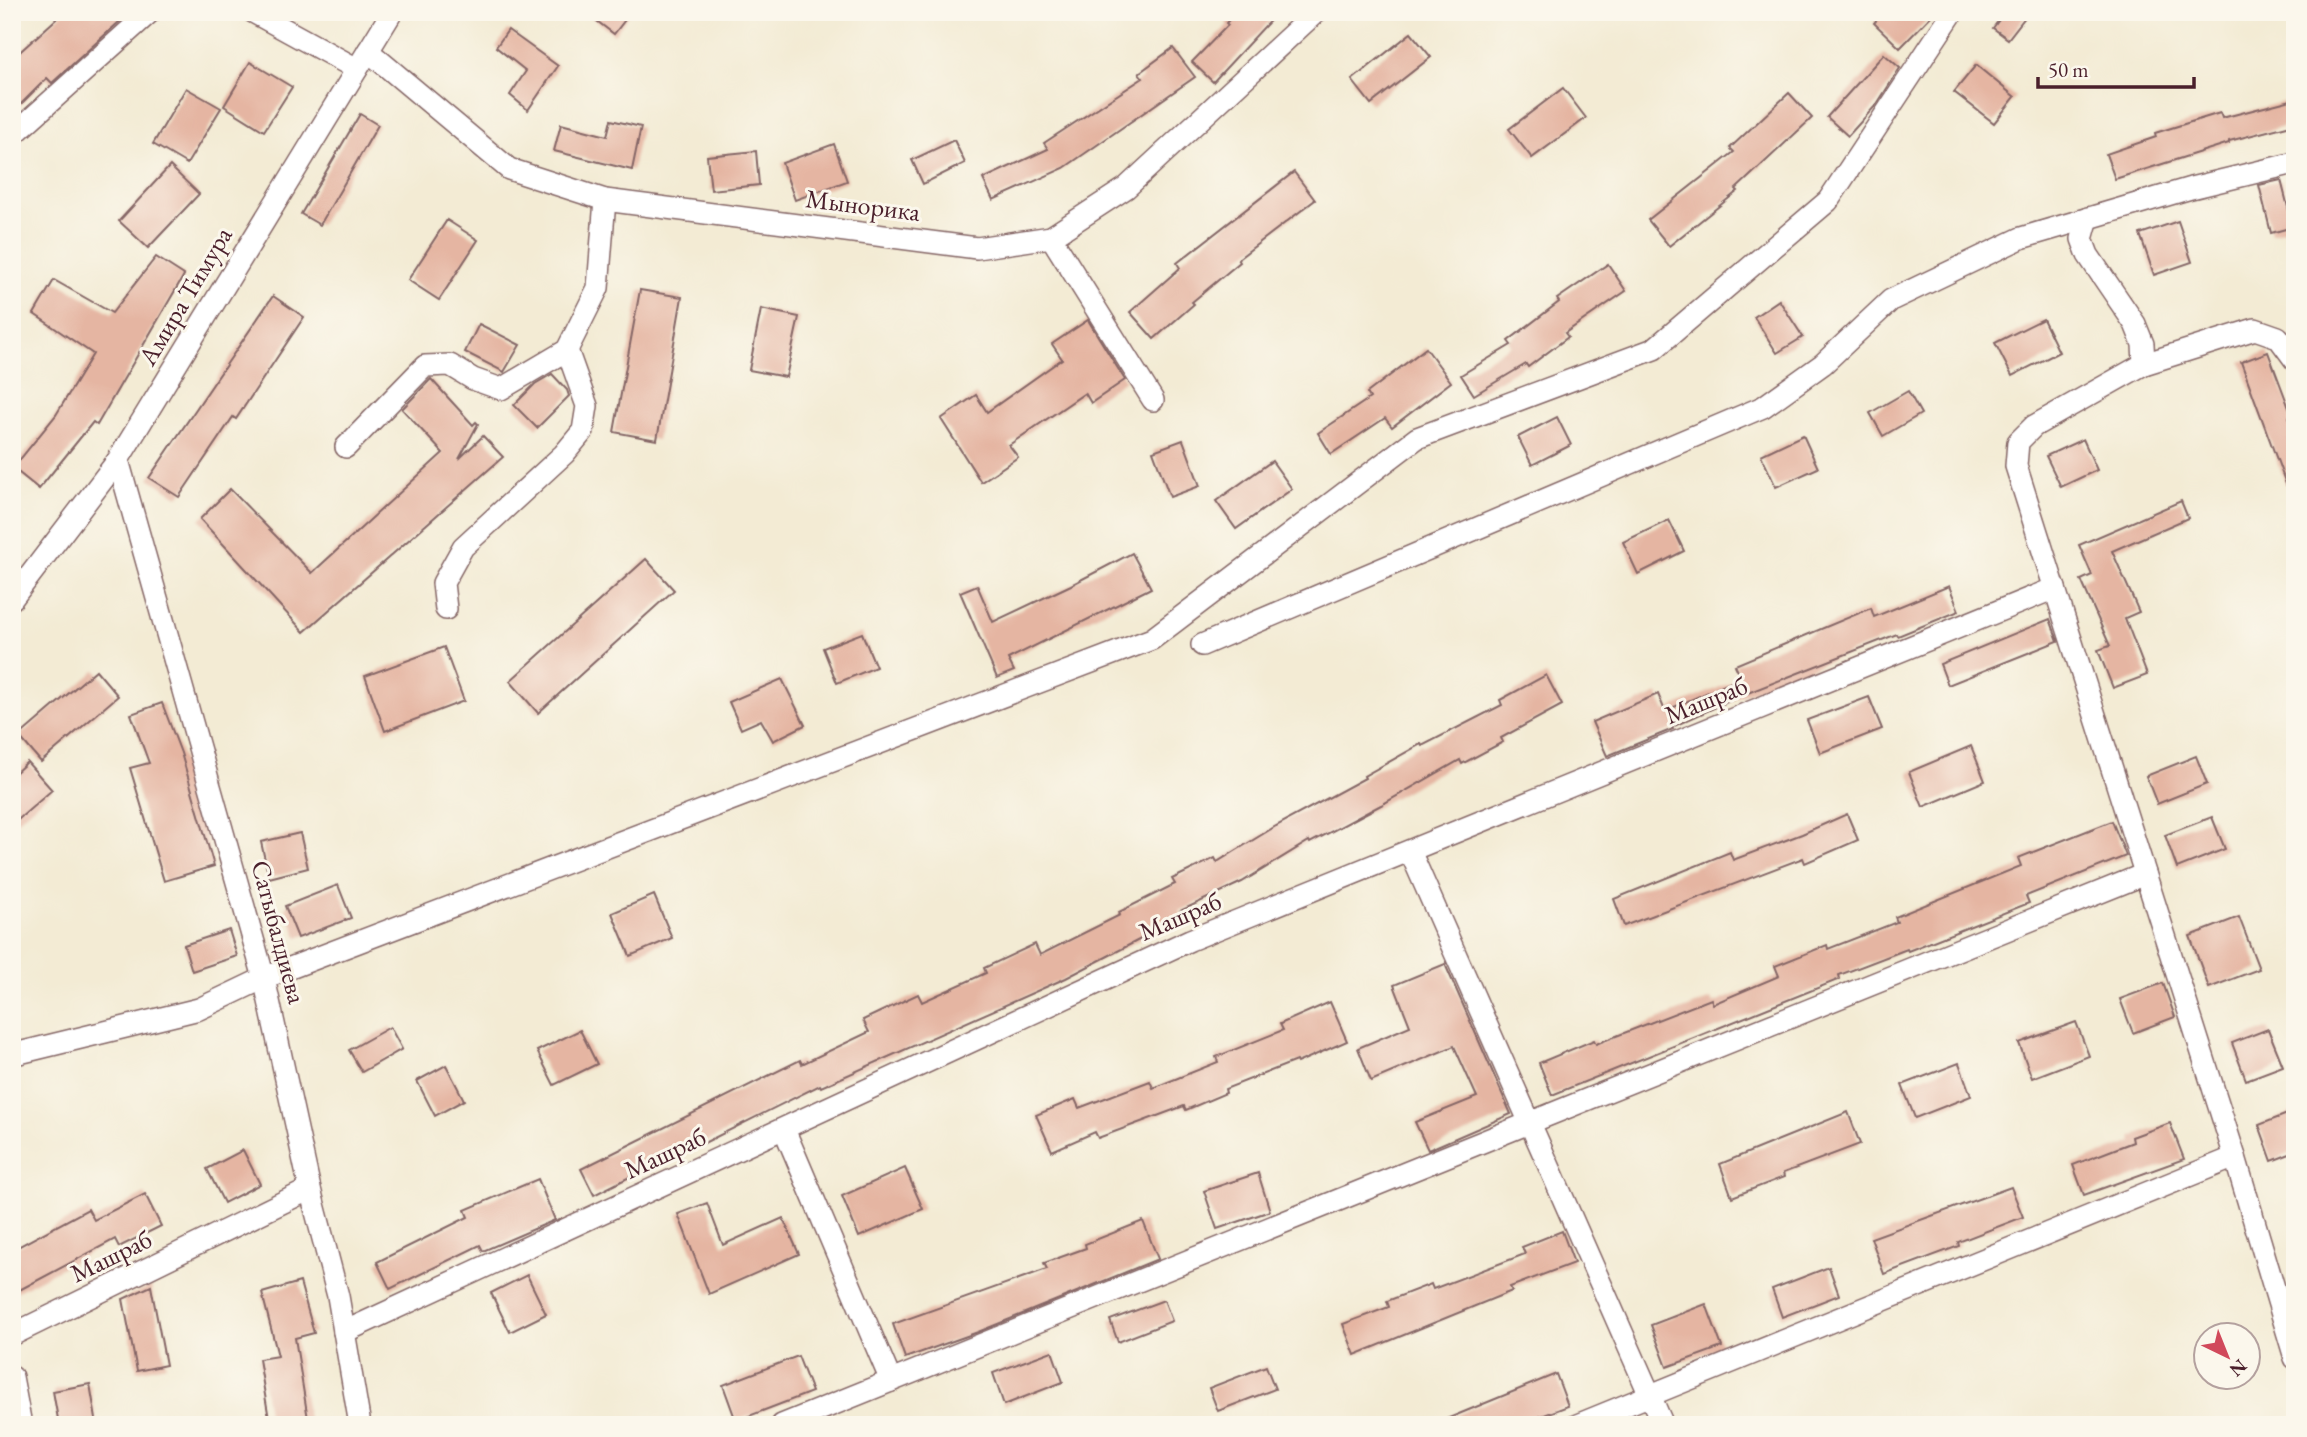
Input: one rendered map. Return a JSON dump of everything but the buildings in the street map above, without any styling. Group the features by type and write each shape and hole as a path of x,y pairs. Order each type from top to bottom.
{"street":[{"path":"12,136 150,12"},
{"name":"Мынорика","path":"253,12 363,60 509,169 605,200 977,248 1051,237 1126,188 1316,12"},
{"name":"Амира Тимура","path":"12,599 118,460 392,12"},
{"path":"19,1053 199,1009 264,978 1152,639 1417,438 1654,349 1828,201 1953,12"},
{"path":"1202,645 1763,407 1824,364 1891,300 2021,237 2190,188 2295,163"},
{"path":"346,447 425,366 450,365 472,379 501,389 567,350 598,288 605,200"},
{"path":"2088,218 2082,239 2088,256 2135,324 2143,344 2144,364"},
{"path":"1051,237 1153,400"},
{"path":"2295,360 2278,337 2255,329 2144,364 2034,426 2018,442 2015,466 2235,1157 2295,1358"},
{"path":"446,609 443,583 463,547 564,454 583,431 587,405 567,350"},
{"name":"Сатыбалдиева","path":"118,460 264,978 310,1189 338,1296 360,1425"},
{"name":"Машраб","path":"344,1332 1190,940 2055,588"},
{"path":"1410,851 1663,1425"},
{"path":"782,1425 2145,874"},
{"path":"783,1129 891,1381"},
{"path":"1577,1425 2235,1157"},
{"name":"Машраб","path":"12,1335 310,1189"},
{"path":"12,1377 21,1425"}]}
